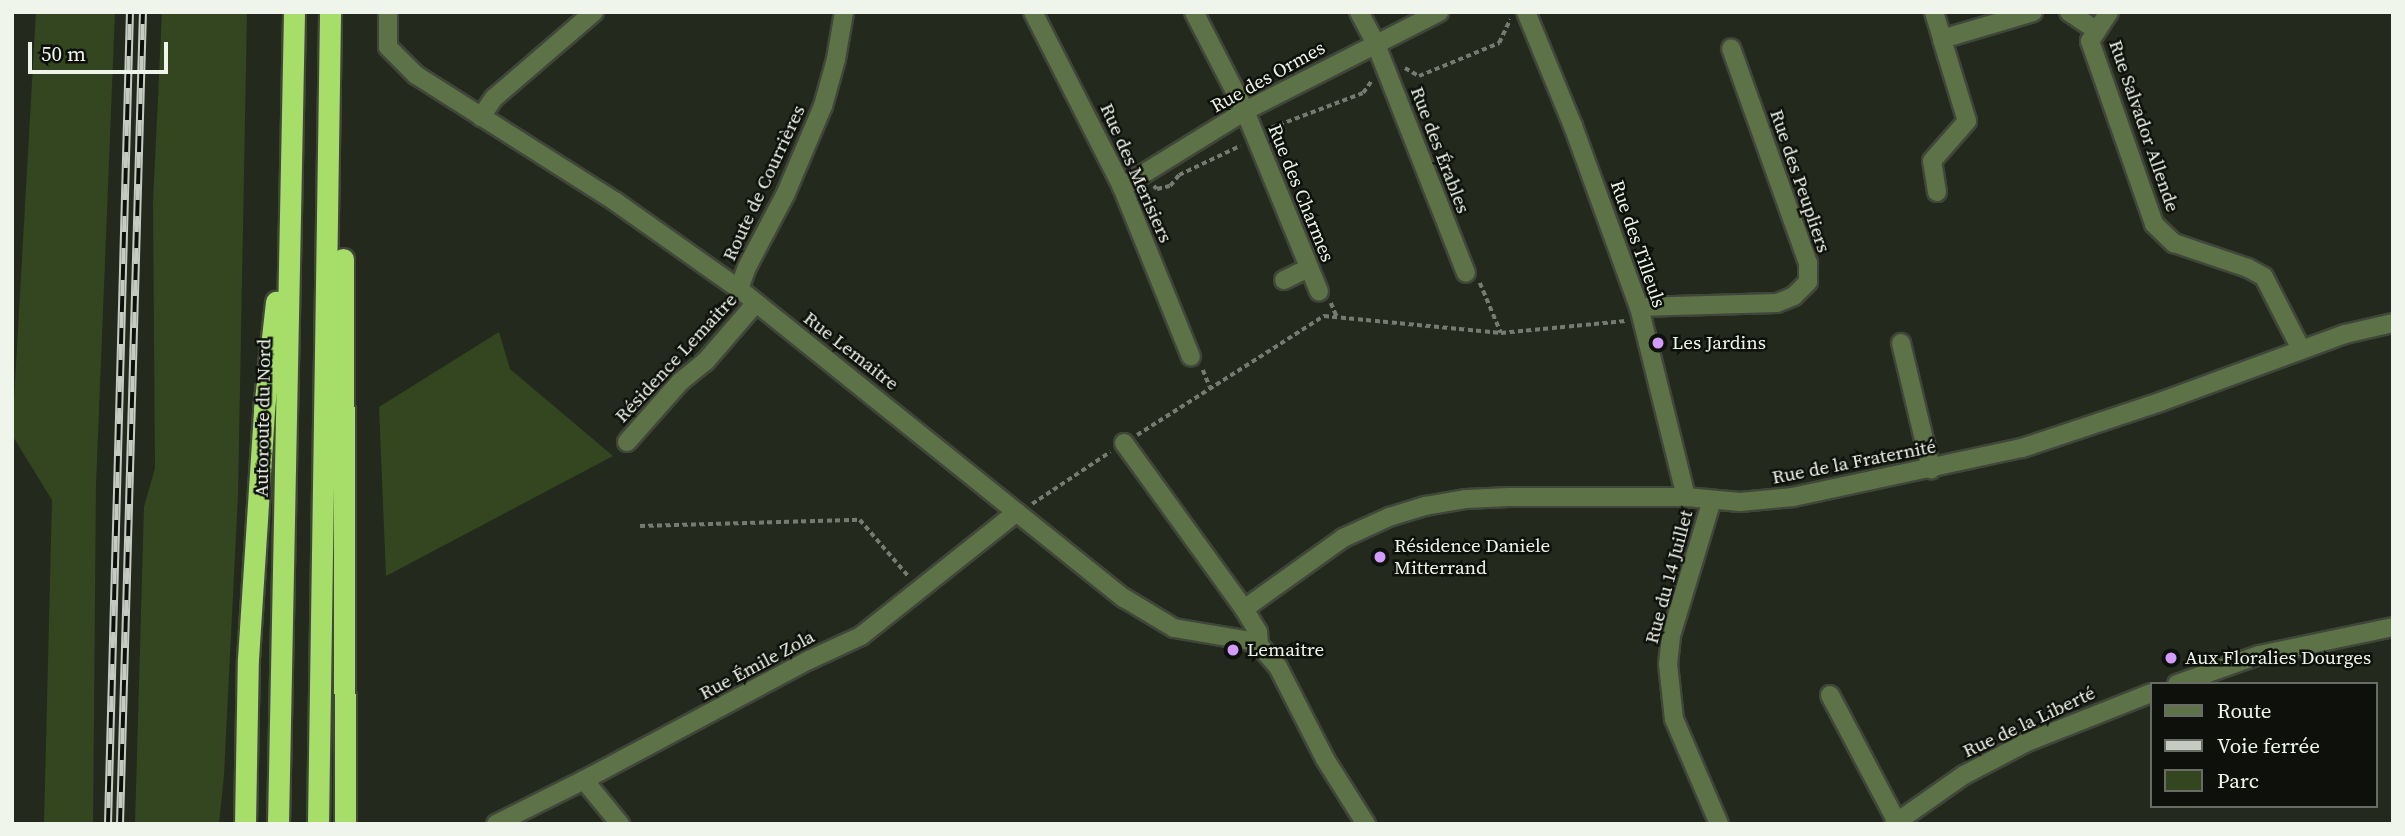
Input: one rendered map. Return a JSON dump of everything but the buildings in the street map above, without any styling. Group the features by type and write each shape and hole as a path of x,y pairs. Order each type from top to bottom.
{"highway":[{"name":"Autoroute du Nord","path":"278,824 294,12"},
{"path":"318,824 330,12"},
{"path":"338,12 344,322 345,824"},
{"path":"231,824 248,659 264,409 291,158"},
{"path":"244,824 248,659"}],"street":[{"name":"Rue Lemaitre","path":"388,12 388,47 395,57 416,75 616,202 739,289 1124,598 1161,623 1174,628 1251,641 1259,645"},
{"path":"481,117 494,98 594,12"},
{"name":"Route de Courrières","path":"739,289 747,267 786,193 818,118 836,59 844,12"},
{"name":"Rue des Merisiers","path":"1033,12 1122,187 1191,357"},
{"name":"Rue des Charmes","path":"1194,12 1245,111 1319,291"},
{"name":"Rue des Érables","path":"1360,12 1375,42 1466,273"},
{"name":"Rue des Ormes","path":"1122,187 1245,111 1375,42 1439,12"},
{"path":"1934,12 1967,121 1932,162 1937,192"},
{"path":"1942,39 2032,12"},
{"path":"2069,12 2096,30"},
{"name":"Rue Salvador Allende","path":"2109,12 2091,41 2154,224 2174,243 2248,268 2264,277 2301,349"},
{"name":"Rue des Tilleuls","path":"1519,15 1573,126 1641,313 1686,497"},
{"name":"Rue des Peupliers","path":"1641,313 1777,303 1794,296 1808,282 1808,263 1731,48"},
{"path":"1284,280 1309,268"},
{"name":"Résidence Lemaitre","path":"627,442 680,382 705,362 756,303"},
{"name":"Rue de la Fraternité","path":"1244,609 1343,538 1389,517 1425,506 1466,499 1510,497 1686,497 1712,500 1793,497 2022,448 2160,402 2345,334 2393,323"},
{"path":"1901,343 1931,469"},
{"path":"1124,443 1244,609 1258,632 1259,645 1278,667 1325,758 1366,824"},
{"name":"Rue du 14 Juillet","path":"1712,500 1671,636 1668,664 1674,719 1719,824"},
{"name":"Rue Émile Zola","path":"496,824 809,660 861,636 1017,512"},
{"path":"2183,682 2259,655 2393,627"},
{"name":"Rue de la Liberté","path":"1895,823 1964,775 2025,743 2150,693"},
{"path":"1830,695 1895,823"},
{"path":"584,780 620,824"}],"path":[{"path":"1142,175 1157,189 1170,186 1179,175 1240,146 1254,134 1363,93 1375,76 1399,64 1419,76 1499,43 1519,15"},
{"path":"1466,273 1480,284 1501,333"},
{"path":"1017,512 1324,316 1501,333 1641,313"},
{"path":"640,526 860,520 920,589"}],"green space":[{"path":"36,12 115,12 96,485 93,824 44,824 52,500 12,435"},
{"path":"162,12 247,12 238,495 224,775 219,824 135,824 144,507 155,468 153,203"},
{"path":"499,332 510,369 613,456 386,576 379,407"}],"railway":[{"path":"108,824 130,12"},
{"path":"120,824 143,12"}],"place":[{"name":"Les Jardins","path":"1658,343"},
{"name":"Résidence Daniele Mitterrand","path":"1380,557"},
{"name":"Lemaitre","path":"1233,650"},
{"name":"Aux Floralies Dourges","path":"2171,658"}]}
